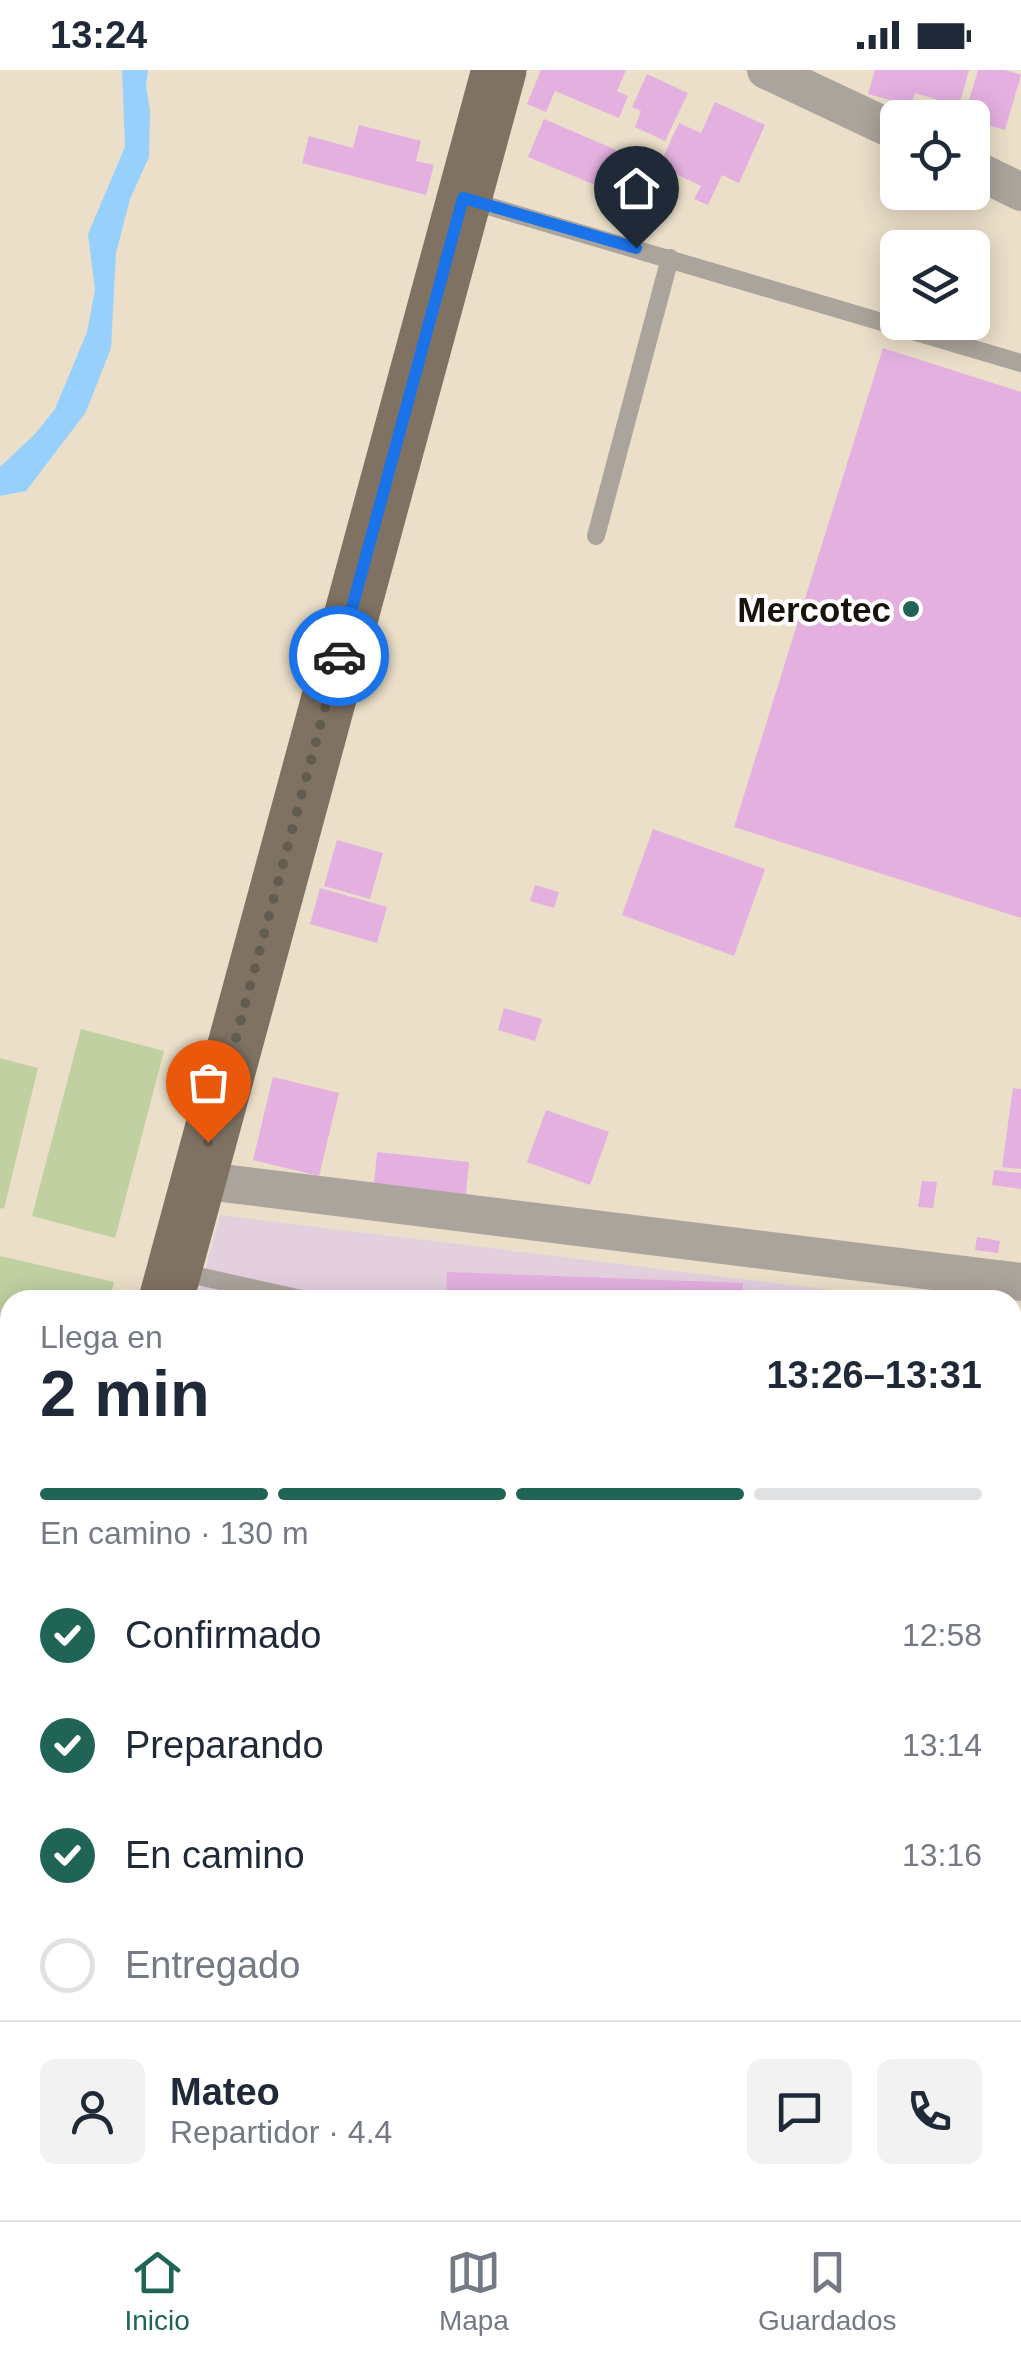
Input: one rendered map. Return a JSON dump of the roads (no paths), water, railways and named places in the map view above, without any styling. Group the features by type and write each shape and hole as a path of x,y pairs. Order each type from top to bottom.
{"main road":[{"path":"170,1285 499,70"}],"street":[{"path":"766,70 880,124"},
{"path":"990,177 1021,192"},
{"path":"198,1180 1021,1282"}],"lane":[{"path":"463,198 1021,363"},
{"path":"596,536 670,258"},
{"path":"170,1285 215,1290"}],"water":[{"path":"122,70 148,70 149,157 130,199 116,253 111,348 86,412 26,491 0,496 0,467 55,409 87,332 95,290 88,234 125,147"}],"place":[{"name":"Mercotec","path":"911,609"}]}
